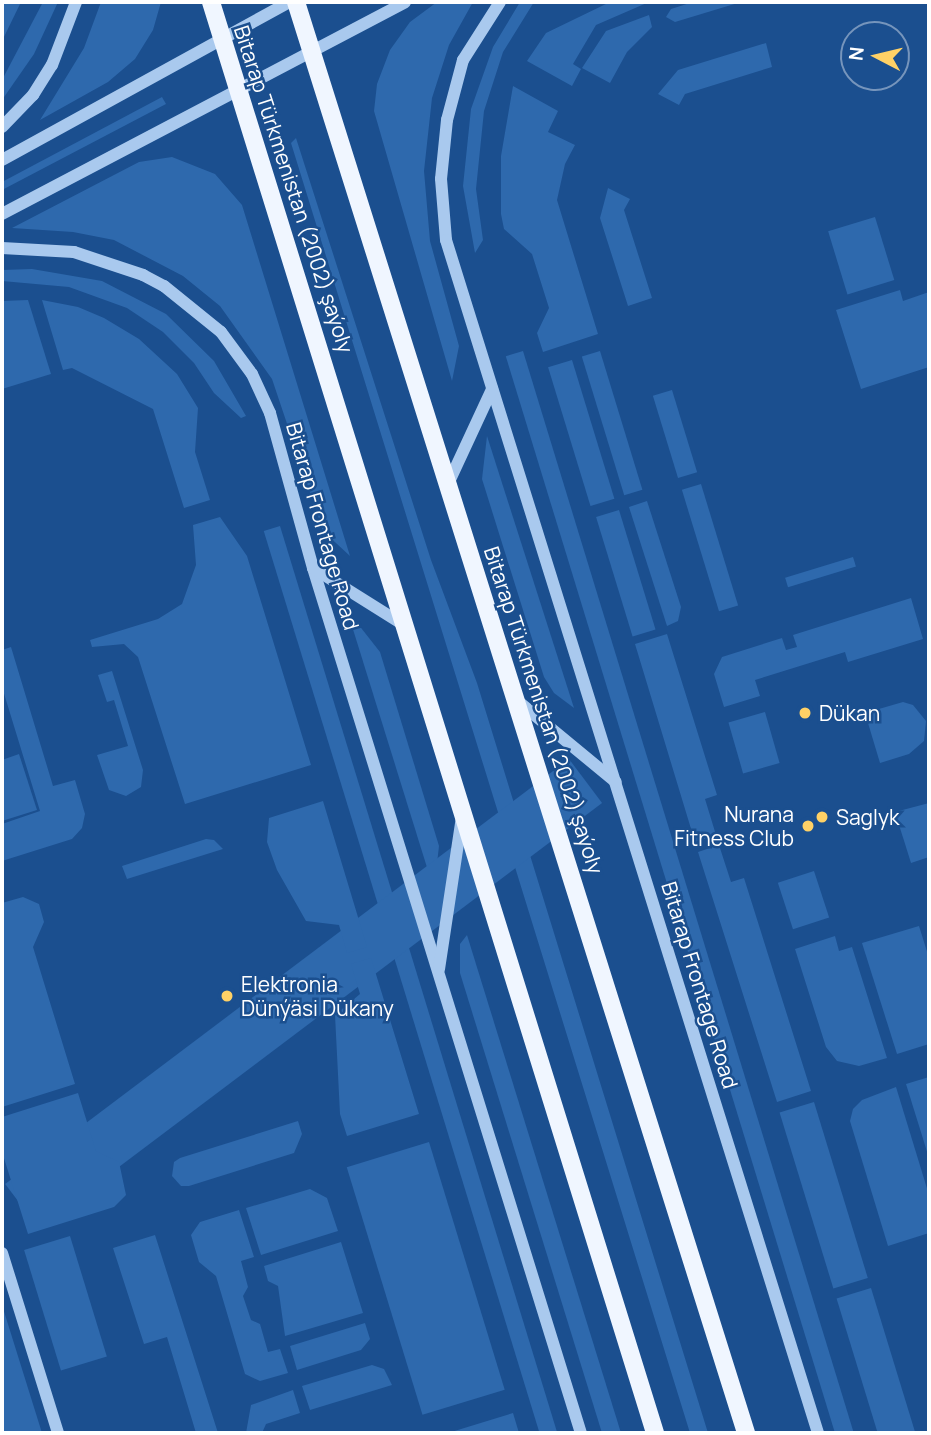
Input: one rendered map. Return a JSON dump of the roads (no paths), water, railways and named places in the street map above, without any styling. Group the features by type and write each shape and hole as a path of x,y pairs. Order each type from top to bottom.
{"main road":[{"name":"Bitarap Türkmenistan (2002) şaýoly","path":"211,2 409,628 463,813 655,1433"},
{"name":"Bitarap Türkmenistan (2002) şaýoly","path":"296,2 520,703 746,1433"}],"street":[{"path":"2,127 33,95 52,65 76,2"},
{"path":"2,160 289,2"},
{"path":"2,214 405,2"},
{"name":"Bitarap Frontage Road","path":"500,2 463,60 447,120 441,169 446,240 818,1433"},
{"name":"Bitarap Frontage Road","path":"2,248 74,252 120,265 164,286 221,332 252,374 270,413 313,568 581,1433"},
{"path":"448,484 492,389"},
{"path":"313,568 409,628"},
{"path":"520,703 616,782"},
{"name":"Bitarap Frontage Road","path":"438,972 463,813"},
{"path":"2,1253 58,1433"}],"place":[{"name":"Dükan","path":"805,713"},
{"name":"Saglyk","path":"822,817"},
{"name":"Nurana Fitness Club","path":"808,826"},
{"name":"Elektronia Dünýäsi Dükany","path":"227,996"}]}
